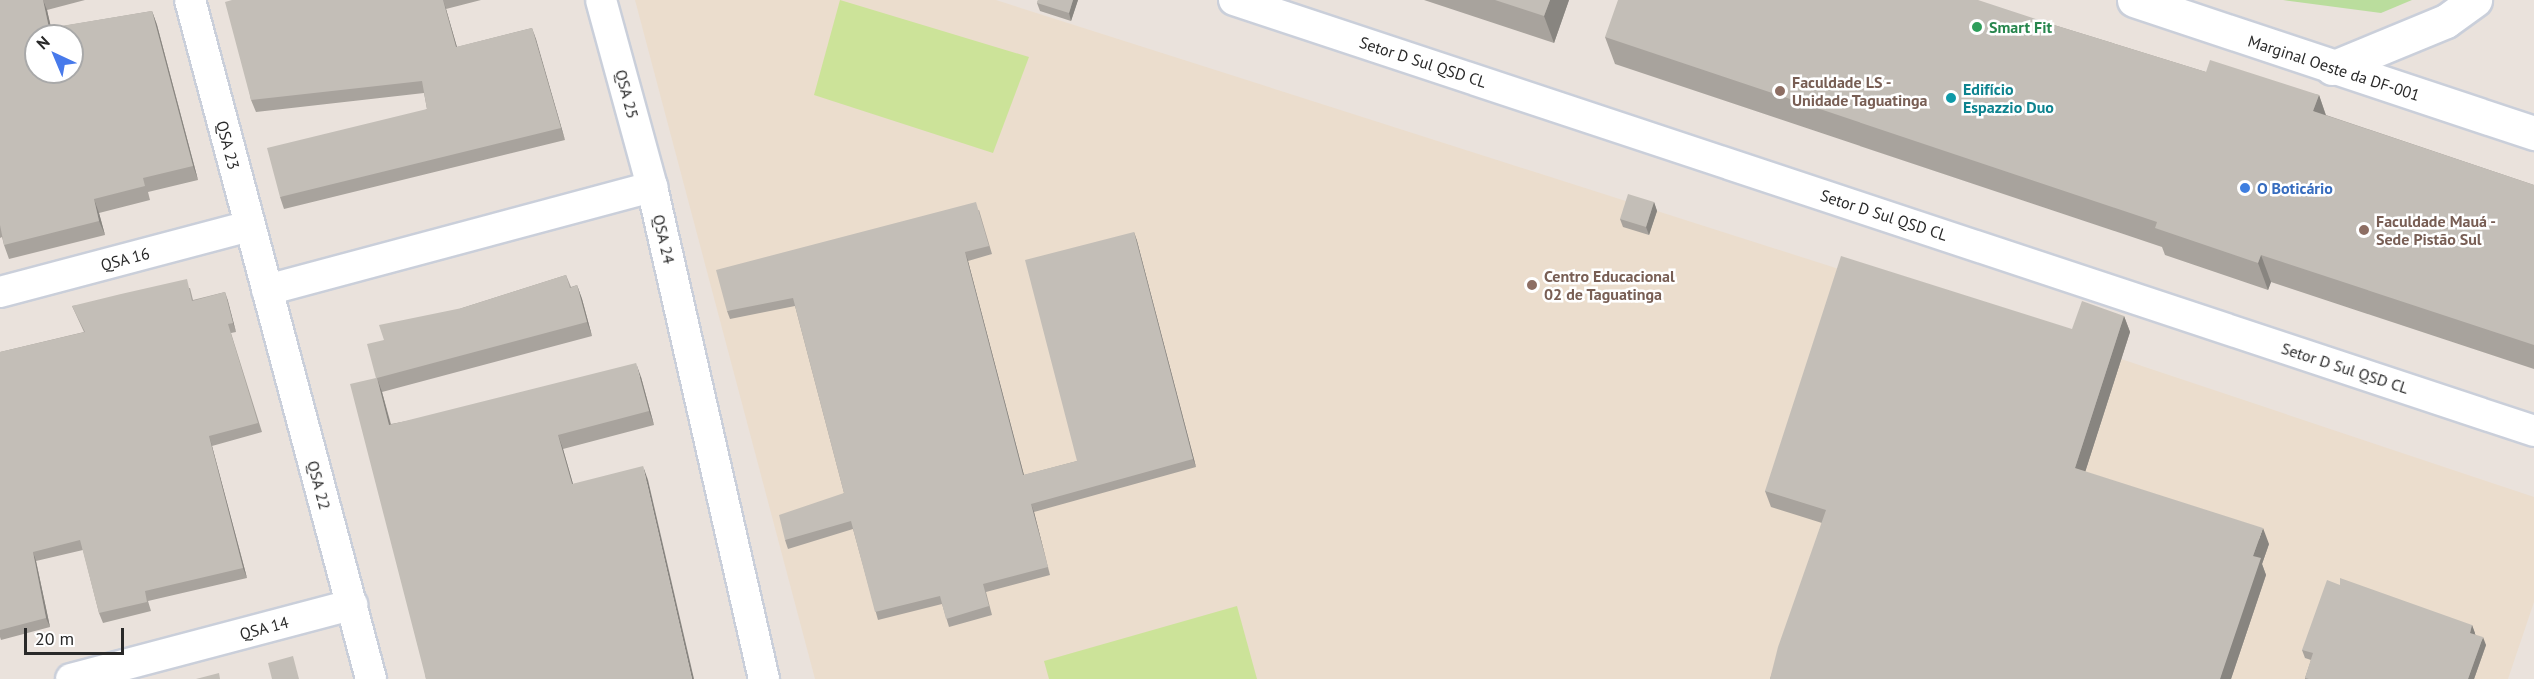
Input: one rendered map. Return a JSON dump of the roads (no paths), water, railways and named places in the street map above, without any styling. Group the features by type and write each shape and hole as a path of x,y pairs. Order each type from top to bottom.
{"main road":[{"name":"Marginal Oeste da DF-001","path":"2134,0 2332,68 2534,133"},
{"path":"2332,68 2446,21 2475,0"}],"street":[{"name":"QSA 23","path":"190,0 267,290"},
{"name":"QSA 25","path":"601,0 652,187"},
{"name":"Setor D Sul QSD CL","path":"1234,0 2534,431"},
{"path":"267,290 652,187"},
{"name":"QSA 24","path":"652,187 764,679"},
{"name":"QSA 16","path":"0,292 249,226"},
{"name":"QSA 22","path":"267,290 371,679"},
{"name":"QSA 14","path":"71,679 352,605"}],"place":[{"name":"Smart Fit","path":"1977,27"},
{"name":"Faculdade LS - Unidade Taguatinga","path":"1780,91"},
{"name":"Edifício Espazzio Duo","path":"1951,98"},
{"name":"O Boticário","path":"2245,188"},
{"name":"Faculdade Mauá - Sede Pistão Sul","path":"2364,230"},
{"name":"Centro Educacional 02 de Taguatinga","path":"1532,285"}]}
